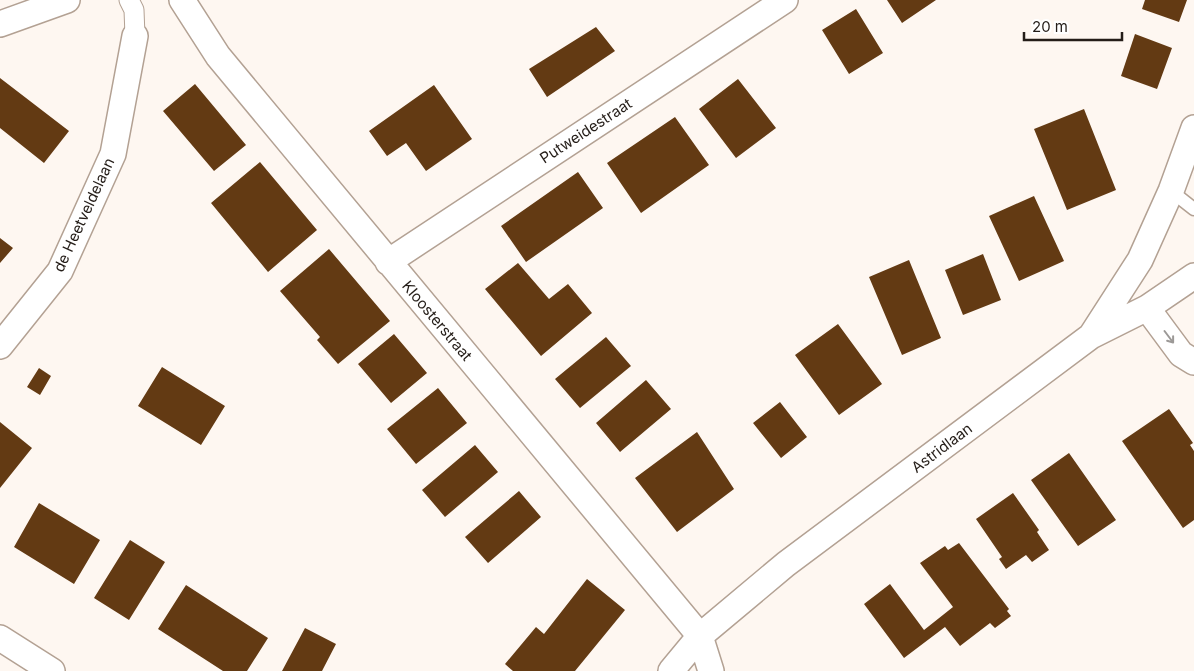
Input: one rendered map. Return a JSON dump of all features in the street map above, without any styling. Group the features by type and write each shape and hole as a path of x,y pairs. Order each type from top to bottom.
{"street":[{"path":"0,24 67,0"},
{"path":"129,0 134,10 135,36"},
{"name":"Kloosterstraat","path":"182,0 218,56 700,636"},
{"name":"Putweidestraat","path":"388,262 785,0"},
{"name":"de Heetveldelaan","path":"0,346 60,271 113,154 135,36"},
{"path":"1091,336 1140,260 1171,191 1194,128"},
{"name":"Astridlaan","path":"671,671 700,636 786,564 1091,336 1147,308 1193,279"},
{"path":"1147,308 1181,354 1194,362"},
{"path":"700,636 712,671"},
{"path":"0,638 52,671"}],"lane":[{"path":"1171,191 1194,209"}],"building":[{"path":"887,0 936,0 902,23"},
{"path":"1145,0 1187,0 1179,22 1142,9"},
{"path":"856,9 883,53 849,74 822,30"},
{"path":"596,27 615,51 547,97 529,69"},
{"path":"1135,34 1172,48 1157,89 1121,76"},
{"path":"0,78 69,131 44,163 0,128"},
{"path":"738,79 776,128 736,158 699,109"},
{"path":"195,84 246,145 214,171 163,111"},
{"path":"434,85 472,139 426,171 406,143 387,156 369,131"},
{"path":"1084,109 1116,190 1067,210 1034,129"},
{"path":"675,117 709,165 641,213 607,163"},
{"path":"260,162 317,230 268,272 211,203"},
{"path":"578,172 603,208 526,262 501,226"},
{"path":"1034,196 1064,261 1019,281 989,216"},
{"path":"0,238 13,248 0,263"},
{"path":"329,249 390,321 338,364 317,340 320,337 280,291"},
{"path":"983,254 1001,300 963,315 945,270"},
{"path":"909,260 941,338 902,355 869,277"},
{"path":"518,263 549,299 568,284 592,313 541,356 485,289"},
{"path":"838,324 882,384 839,415 795,355"},
{"path":"394,334 427,373 391,403 358,364"},
{"path":"606,337 631,366 580,408 555,379"},
{"path":"162,367 225,406 201,445 138,406"},
{"path":"39,368 51,376 40,395 27,387"},
{"path":"646,380 671,409 620,452 596,423"},
{"path":"438,388 467,423 416,464 387,429"},
{"path":"780,402 807,437 781,458 753,423"},
{"path":"1169,409 1193,443 1190,445 1194,451 1194,520 1183,528 1122,441"},
{"path":"0,422 32,448 0,488"},
{"path":"697,432 734,489 677,532 635,478"},
{"path":"475,445 498,472 445,517 422,490"},
{"path":"1069,453 1116,520 1078,546 1031,480"},
{"path":"519,491 541,517 488,563 465,537"},
{"path":"1013,493 1039,530 1037,532 1049,550 1032,562 1026,555 1006,569 999,559 1002,557 976,519"},
{"path":"39,503 100,540 74,584 14,547"},
{"path":"130,540 165,562 129,620 94,598"},
{"path":"959,543 1009,609 1007,611 1011,616 995,628 990,623 960,646 945,627 904,658 864,604 890,584 924,630 953,607 920,563 945,546 948,550"},
{"path":"587,579 625,610 575,671 513,671 505,664 536,627 544,634"},
{"path":"186,585 268,638 247,671 223,671 158,629"},
{"path":"305,628 336,644 322,671 282,671"}]}
